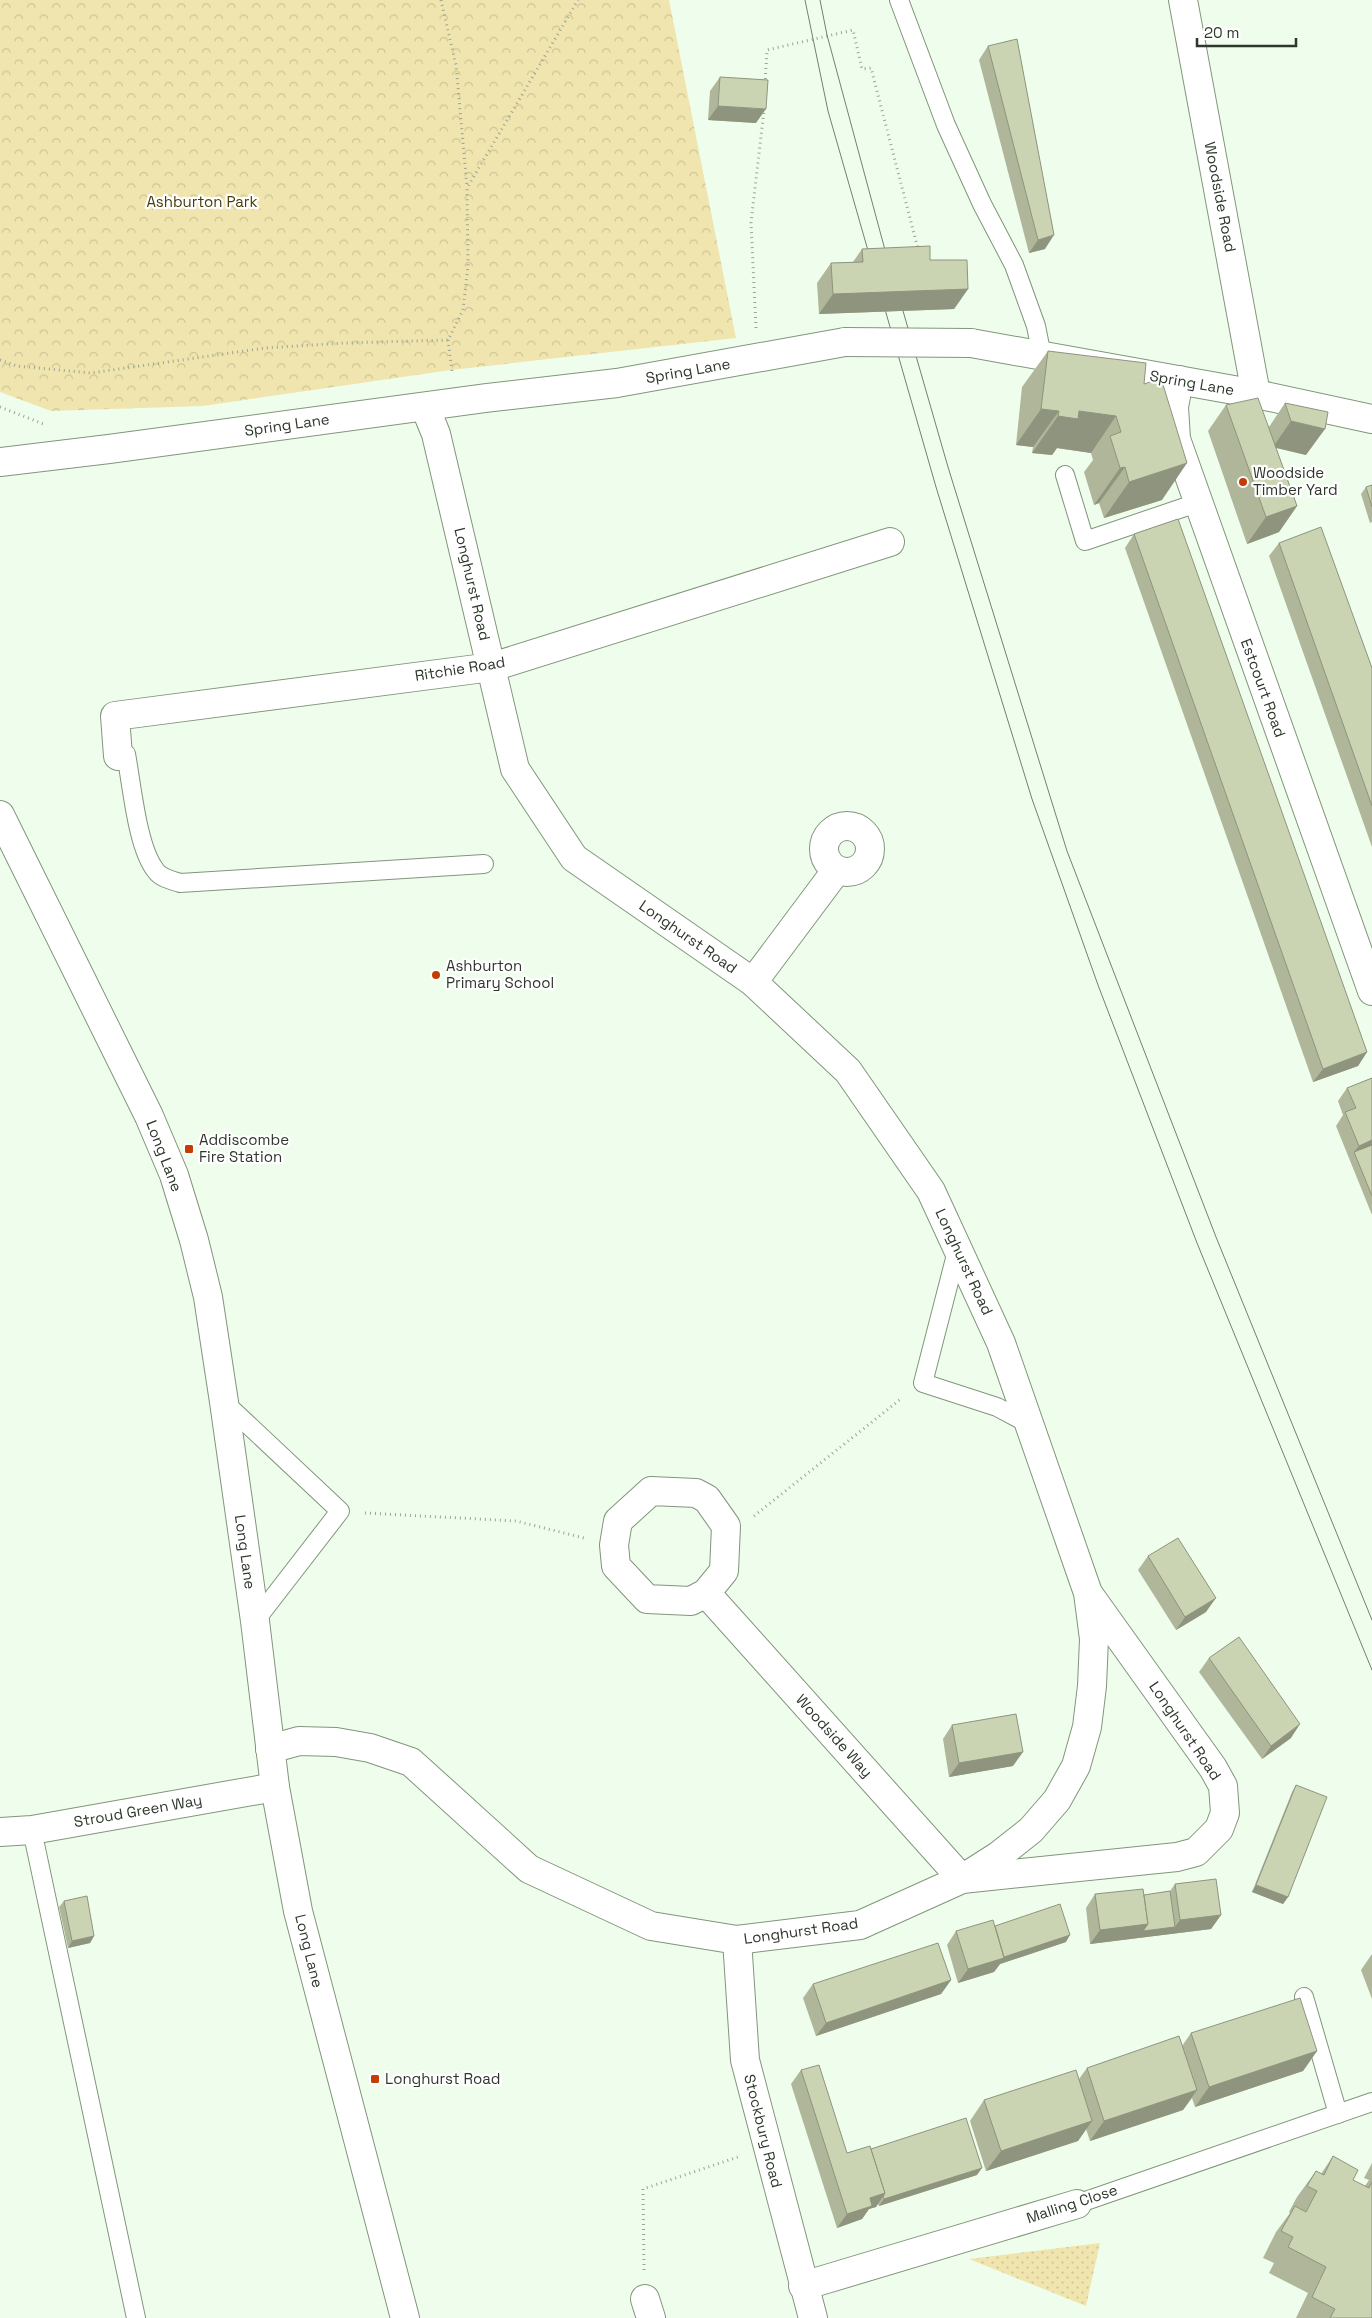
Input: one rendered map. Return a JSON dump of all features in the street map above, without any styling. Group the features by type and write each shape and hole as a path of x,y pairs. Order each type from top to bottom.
{"street":[{"name":"Woodside Road","path":"1183,0 1256,394"},
{"name":"Spring Lane","path":"0,462 617,383 845,342 972,343 1256,394 1372,419"},
{"name":"Estcourt Road","path":"1179,380 1174,407 1176,438 1372,991"},
{"name":"Longhurst Road","path":"270,1750 299,1741 336,1742 370,1748 411,1762 528,1870 651,1926 737,1940 860,1925 962,1879 998,1856 1032,1830 1057,1800 1076,1766 1087,1727 1092,1686 1094,1639 1088,1593 1001,1343 958,1246 931,1191 848,1071 753,982 574,858 515,769 436,434 425,407"},
{"name":"Ritchie Road","path":"118,756 115,716 492,667 890,542"},
{"name":"Long Lane","path":"0,815 149,1116 174,1175 194,1240 208,1297 255,1621 275,1787 298,1911 405,2318"},
{"name":"Longhurst Road","path":"753,982 836,871"},
{"path":"651,1491 696,1493 707,1499 726,1526 724,1571 706,1593 691,1601 647,1599 616,1566 614,1545 618,1521 651,1491"},
{"name":"Woodside Way","path":"706,1593 962,1879"},
{"name":"Longhurst Road","path":"962,1879 1177,1858 1196,1852 1219,1829 1224,1813 1223,1786 1213,1768 1088,1593"},
{"name":"Stroud Green Way","path":"0,1832 32,1830 275,1787"},
{"name":"Stockbury Road","path":"737,1940 745,2060 803,2286 813,2318"},
{"name":"Malling Close","path":"803,2286 1077,2204"}],"lane":[{"path":"898,0 946,125 982,204 1014,265 1036,326 1042,356"},
{"path":"1065,475 1085,542 1198,503"},
{"path":"118,756 126,754 145,852 156,872 167,879 180,883 484,864"},
{"path":"958,1246 922,1382 997,1407 1029,1424"},
{"path":"224,1402 340,1511 255,1621"},
{"path":"32,1830 136,2318"},
{"path":"1304,1997 1338,2114"},
{"name":"Malling Close","path":"1077,2204 1372,2102"}],"path":[{"path":"0,360 17,366 91,373 265,348 344,343 448,340 463,310 468,266 468,188 456,65 441,0"},
{"path":"468,188 578,0"},
{"path":"765,89 767,50 853,30 862,69 871,68 921,258"},
{"path":"756,358 751,223 764,109"},
{"path":"726,1526 750,1519 922,1382"},
{"path":"340,1511 516,1521 614,1545"},
{"path":"648,2309 643,2189 767,2148"}],"green space":[{"name":"Ashburton Park","path":"0,0 669,0 736,338 451,370 203,406 51,411 0,392"},
{"path":"1100,2243 1086,2306 969,2259"}],"building":[{"path":"1017,39 1054,235 1038,240 988,46"},
{"path":"720,77 768,80 766,109 718,106"},
{"path":"930,246 930,260 967,260 968,289 833,294 831,263 863,262 862,249"},
{"path":"1048,351 1146,363 1144,384 1161,378 1187,463 1129,482 1125,467 1120,468 1110,436 1121,432 1116,416 1079,411 1078,419 1058,416 1059,411 1041,409"},
{"path":"1258,398 1297,506 1266,517 1226,405"},
{"path":"1285,403 1328,412 1325,429 1291,421"},
{"path":"1372,485 1372,507 1366,487"},
{"path":"1178,519 1367,1052 1323,1069 1134,534"},
{"path":"1321,527 1372,668 1372,806 1279,543"},
{"path":"1372,1078 1372,1140 1359,1146 1345,1112 1356,1108 1347,1088"},
{"path":"1372,1145 1372,1196 1354,1152"},
{"path":"1178,1538 1216,1598 1185,1617 1148,1556"},
{"path":"1239,1637 1300,1724 1271,1746 1209,1658"},
{"path":"1016,1714 1023,1752 959,1763 952,1725"},
{"path":"1296,1785 1327,1797 1288,1897 1256,1885"},
{"path":"1216,1879 1221,1915 1180,1920 1175,1884"},
{"path":"1143,1889 1148,1924 1100,1930 1095,1894"},
{"path":"1170,1891 1175,1927 1143,1931 1148,1924 1144,1895"},
{"path":"87,1896 94,1936 72,1941 64,1901"},
{"path":"1060,1904 1070,1935 1004,1957 995,1926"},
{"path":"993,1920 1004,1958 968,1969 956,1931"},
{"path":"938,1943 951,1980 826,2023 813,1984"},
{"path":"1300,1998 1317,2051 1209,2087 1191,2033"},
{"path":"1179,2036 1197,2090 1104,2121 1087,2068"},
{"path":"819,2065 847,2153 870,2146 885,2193 870,2198 872,2206 847,2214 801,2070"},
{"path":"1076,2070 1092,2121 1001,2151 984,2100"},
{"path":"966,2118 982,2168 884,2199 885,2193 871,2149"},
{"path":"1333,2156 1358,2170 1353,2180 1369,2188 1372,2182 1372,2318 1330,2318 1335,2309 1312,2297 1326,2267 1288,2247 1293,2237 1281,2231 1295,2206 1306,2212 1317,2191 1307,2186 1316,2171 1324,2175"}],"tram line":[{"path":"805,0 828,111 871,261"},
{"path":"820,0 827,35 888,261"},
{"path":"899,297 948,467 1067,851 1216,1237 1372,1620"},
{"path":"882,299 936,487 1032,799 1098,985 1197,1243 1372,1670"}],"place":[{"name":"Woodside Timber Yard","path":"1243,482"},
{"name":"Ashburton Primary School","path":"436,975"},
{"name":"Addiscombe Fire Station","path":"189,1149"},
{"name":"Longhurst Road","path":"375,2079"}]}
